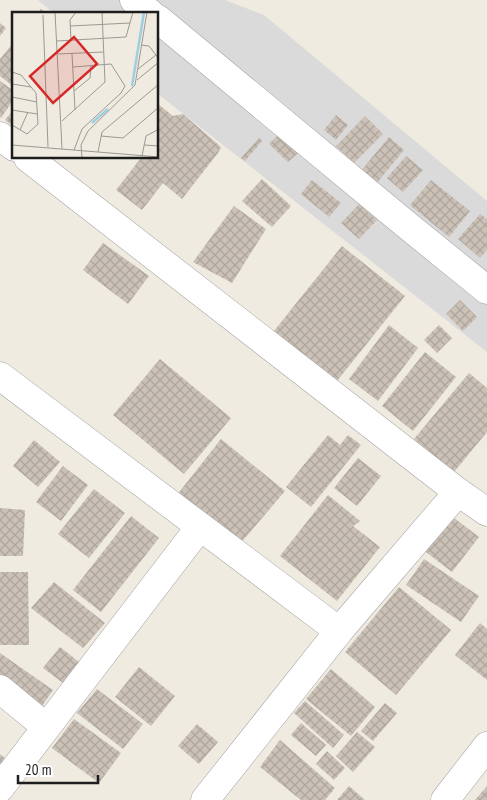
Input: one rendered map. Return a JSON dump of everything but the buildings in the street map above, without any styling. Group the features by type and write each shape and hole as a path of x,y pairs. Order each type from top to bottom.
{"street":[{"path":"134,0 149,12"},
{"path":"159,20 487,290"},
{"path":"0,136 12,145"},
{"path":"29,159 458,492 487,512"},
{"path":"0,376 338,631"},
{"path":"205,800 338,631 458,492"},
{"path":"0,788 199,528"},
{"path":"0,689 46,727"},
{"path":"445,800 487,746"}],"shaded area":[{"path":"38,0 225,0 264,15 487,201 487,352 159,95 159,12 53,12"}]}
